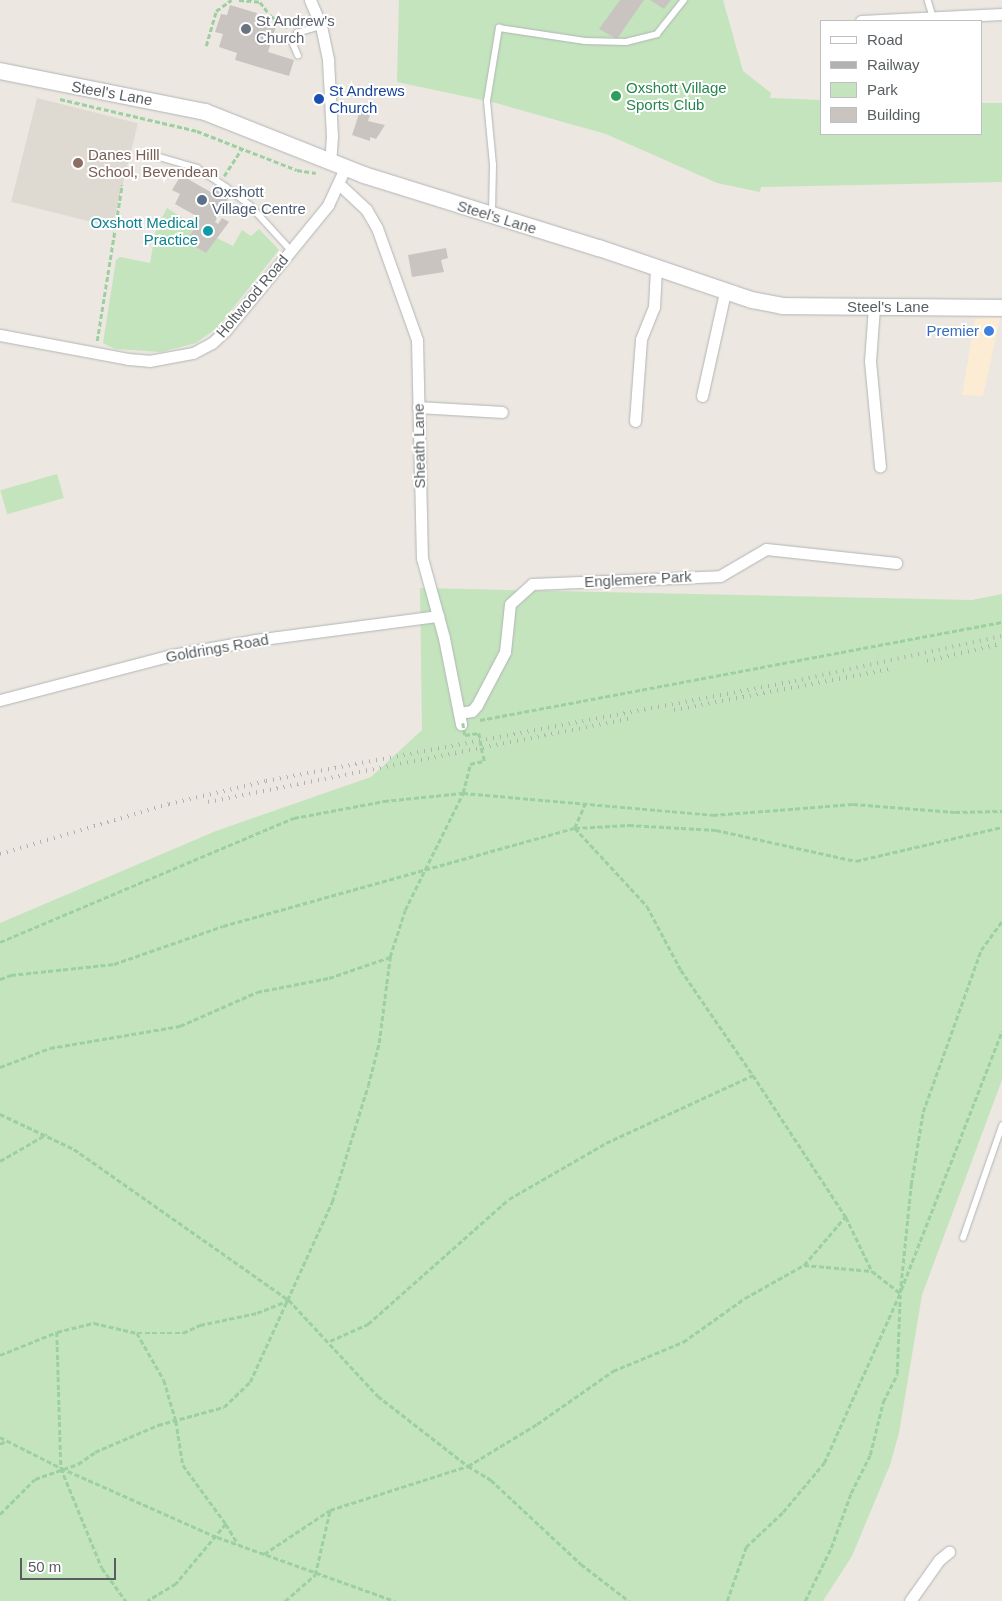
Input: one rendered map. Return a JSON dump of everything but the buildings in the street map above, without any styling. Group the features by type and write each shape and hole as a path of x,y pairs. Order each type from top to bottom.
{"street":[{"name":"Holtwood Road","path":"0,335 149,361 193,353 212,343 291,250 340,185 331,167 333,150 330,86 321,26 310,0"},
{"path":"876,20 1002,14"},
{"name":"Steel's Lane","path":"0,72 182,106 331,167 492,216 725,292 782,306 1002,308"},
{"name":"Sheath Lane","path":"340,185 366,209 397,278 417,340 419,531 422,558 463,721"},
{"path":"636,420 641,339 654,307 656,269"},
{"path":"702,396 725,292"},
{"path":"874,307 870,361 880,467"},
{"path":"418,407 502,412"},
{"name":"Englemere Park","path":"463,721 477,705 505,652 510,604 532,584 720,576 766,549 896,562"},
{"name":"Goldrings Road","path":"0,700 172,655 254,640 438,616"},
{"path":"910,1601 939,1560 949,1552"}],"lane":[{"path":"492,216 493,165 487,101 499,28 586,41 626,42 657,34 684,0"},
{"path":"928,0 934,16"},
{"path":"298,56 293,44 296,33 321,26"},
{"path":"159,157 197,168 226,186 250,205 291,250"},
{"path":"963,1238 1002,1126"}],"path":[{"path":"206,46 216,11 231,0"},
{"path":"239,0 260,2 271,16 296,33"},
{"path":"56,98 197,131 297,170 331,167"},
{"path":"226,186 223,177 242,148"},
{"path":"95,353 122,185"},
{"path":"477,721 1002,622"},
{"path":"0,1514 35,1479 61,1468 78,1464 94,1452 158,1425 208,1414 235,1399 250,1382 332,1202 368,1086 379,1043 390,957 405,910 463,793 470,764 484,761 479,732 465,735 463,721"},
{"path":"0,942 294,818 384,801 463,793 713,815 853,804 955,812 1002,811"},
{"path":"575,828 586,803"},
{"path":"0,979 11,974 114,964 223,926 575,828 629,825 716,830 856,861 1002,827"},
{"path":"575,828 647,906 681,970 753,1074 846,1217 872,1271 900,1293"},
{"path":"805,1601 831,1548 851,1493 870,1455 883,1402 897,1374 900,1293 911,1184 923,1112 981,950 1002,921"},
{"path":"0,1067 50,1048 180,1026 257,992 329,978 390,957"},
{"path":"727,1601 746,1547 782,1512 824,1463 900,1293 1002,1030"},
{"path":"330,1341 368,1324 510,1199 606,1143 753,1074"},
{"path":"0,1114 47,1134 74,1149 229,1255 289,1300 330,1341 378,1396 468,1466 491,1480 581,1564 629,1601"},
{"path":"0,1161 47,1134"},
{"path":"264,1554 330,1510 468,1466 537,1424 612,1371 683,1342 745,1298 804,1265 846,1217"},
{"path":"804,1265 872,1271"},
{"path":"0,1355 57,1332 94,1323 137,1333 183,1333 200,1326 257,1313 289,1300"},
{"path":"57,1332 61,1468 102,1568 126,1601"},
{"path":"137,1333 164,1380 176,1421 183,1465 226,1524 239,1546"},
{"path":"0,1437 61,1468 217,1537 315,1575 395,1601"},
{"path":"0,1444 6,1441"},
{"path":"285,1601 315,1575 330,1510"},
{"path":"148,1601 176,1584 226,1524"}],"shaded area":[{"name":"Danes Hilll School, Bevendean","path":"37,98 138,123 112,227 11,202"},
{"path":"1000,318 983,396 962,395 975,319"}],"green space":[{"name":"Oxshott Village Sports Club","path":"399,0 723,0 743,71 771,93 770,98 820,100 820,135 982,135 982,103 1002,103 1002,182 761,187 760,192 717,183 606,134 496,103 397,82"},
{"path":"167,208 195,226 186,242 206,253 215,237 233,246 242,230 251,236 259,229 279,250 218,327 196,343 161,352 115,349 103,343 116,260 120,257 150,263 156,229"},
{"path":"57,474 64,498 7,514 0,490"},
{"path":"420,588 972,600 1002,594 1002,1080 922,1295 899,1433 890,1465 852,1556 823,1601 0,1601 0,923 216,831 371,777 422,730"}],"railway":[{"path":"0,854 169,804 266,781 795,681 1002,636"},
{"path":"927,661 1000,644"},
{"path":"674,710 892,669"},
{"path":"208,802 632,718"}],"place":[{"name":"St Andrew's Church","path":"246,29"},
{"name":"Oxshott Village Sports Club","path":"616,96"},
{"name":"St Andrews Church","path":"319,99"},
{"name":"Danes Hilll School, Bevendean","path":"78,163"},
{"name":"Oxshott Village Centre","path":"202,200"},
{"name":"Oxshott Medical Practice","path":"208,231"},
{"name":"Premier","path":"989,331"}]}
